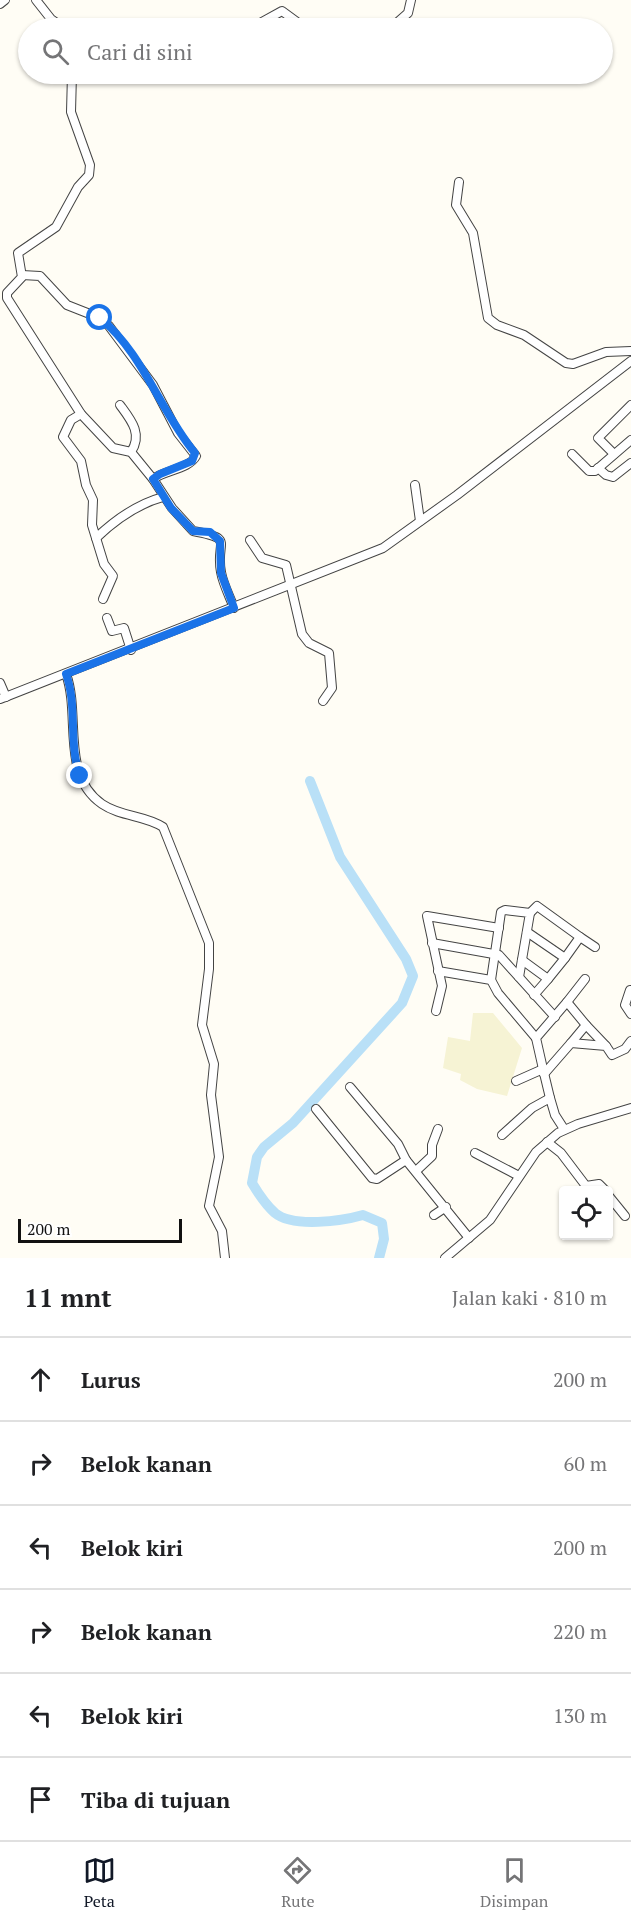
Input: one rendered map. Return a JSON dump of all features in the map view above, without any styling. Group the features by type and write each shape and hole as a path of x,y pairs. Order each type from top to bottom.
{"street":[{"path":"0,4 5,0"},
{"path":"36,0 50,18"},
{"path":"402,18 408,13 411,0"},
{"path":"269,18 282,11 292,18"},
{"path":"72,84 71,112 86,154 90,173 78,187 56,227 18,253 17,259 22,275 8,293 7,298 81,414 112,448 131,452 153,479 163,497 193,531 210,532 220,541 221,573 234,608"},
{"path":"459,182 456,205 473,233 482,279 484,308 491,322 524,335 566,363 573,364 606,352 631,351"},
{"path":"22,275 40,276 67,304 100,318 109,326 153,385 178,433 196,456 192,461 153,479"},
{"path":"0,683 3,698 368,555 457,495 631,361"},
{"path":"120,405 136,432 137,440 131,452"},
{"path":"614,454 598,438 631,405"},
{"path":"81,414 71,420 63,437 81,461 86,485 93,500 92,525 104,564 113,576 103,599"},
{"path":"572,454 589,471 600,470 631,440"},
{"path":"600,470 609,476 616,476 631,463"},
{"path":"415,485 420,521"},
{"path":"96,538 142,503 163,497"},
{"path":"250,540 262,558 286,565 302,634 309,643 328,653 332,688 323,701"},
{"path":"107,618 112,631 124,628 130,650"},
{"path":"66,674 72,695 76,760 85,787 94,798 108,808 163,827 208,937 209,969 202,1025 214,1064 211,1095 219,1157 209,1206 222,1231 225,1258"},
{"path":"519,976 530,913 537,906 595,947"},
{"path":"530,913 503,911 491,980 498,993 536,1038 555,1115 564,1129"},
{"path":"436,1011 442,986 427,916 499,928"},
{"path":"527,932 565,958"},
{"path":"534,995 580,938"},
{"path":"432,944 496,953 555,1017"},
{"path":"522,960 548,979"},
{"path":"438,971 491,980"},
{"path":"536,1038 585,979"},
{"path":"630,990 625,1005 631,1014"},
{"path":"567,1002 612,1055 625,1049 631,1041"},
{"path":"516,1081 543,1072 586,1025"},
{"path":"571,1043 606,1046"},
{"path":"350,1087 398,1144 406,1160 469,1238"},
{"path":"502,1135 532,1108 550,1098"},
{"path":"445,1258 490,1220 519,1176 548,1142 564,1129 631,1108"},
{"path":"316,1109 372,1178 377,1179 399,1162 406,1160"},
{"path":"416,1171 432,1156 434,1134 438,1129"},
{"path":"548,1142 561,1153 586,1186 601,1184 602,1186"},
{"path":"475,1153 519,1176"},
{"path":"613,1199 626,1216"},
{"path":"434,1215 446,1207"}],"shaded area":[{"path":"473,1013 493,1013 522,1048 507,1096 477,1089 460,1080 461,1074 443,1068 448,1037 470,1041"}],"waterway":[{"path":"310,781 340,857 406,959 413,976 402,1003 293,1123 264,1147 257,1157 252,1183 268,1206 283,1218 318,1222 363,1215 382,1223 384,1239 379,1258"}],"route":[{"path":"80,776 74,744 72,695 66,674 234,608 221,573 220,541 210,532 193,531 171,508 153,479 192,461 195,459 195,453 178,433 175,423 153,385 109,326 100,318"}]}
